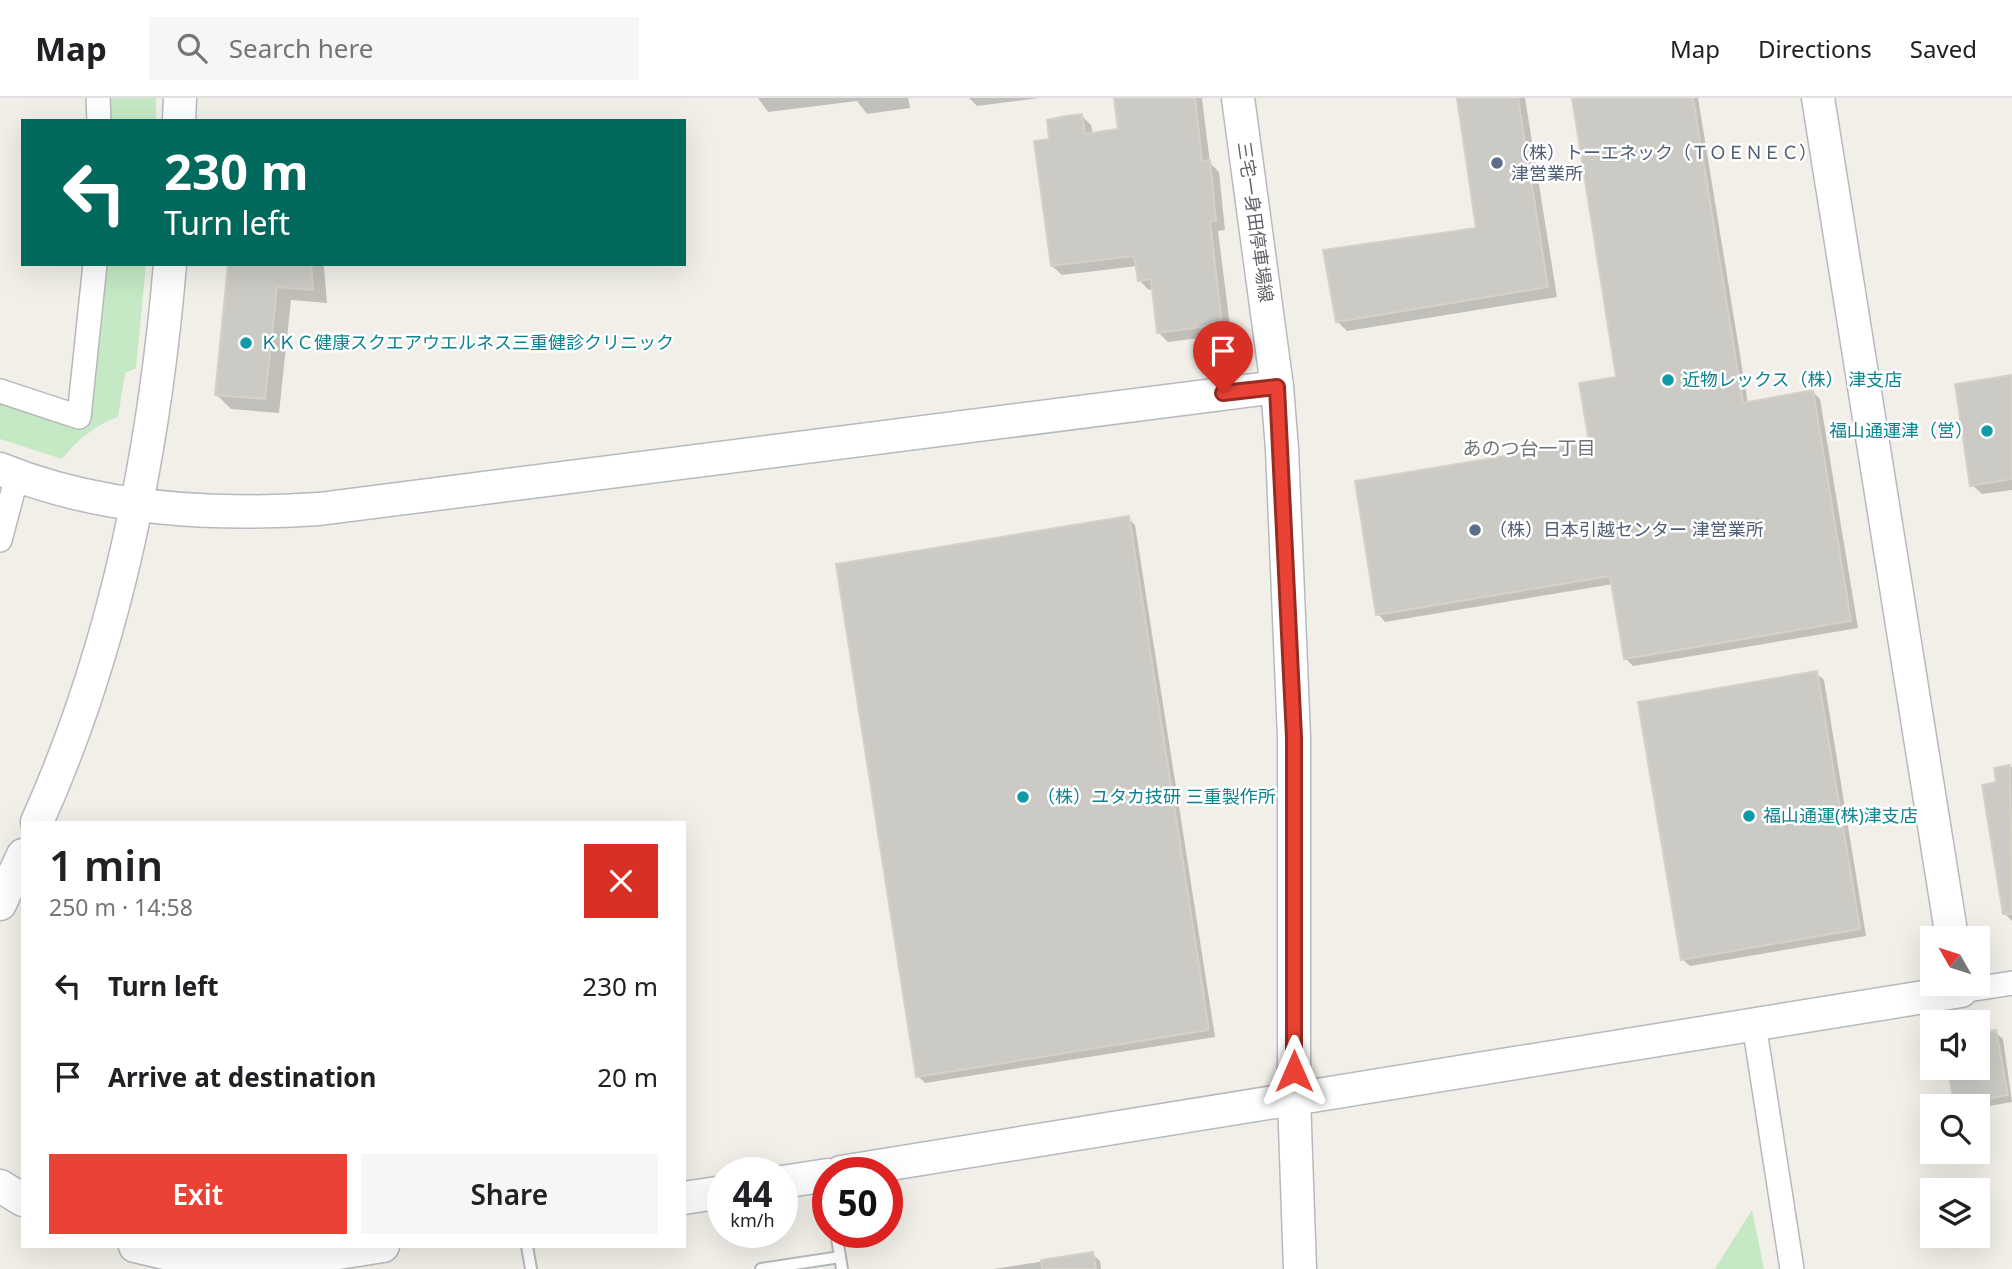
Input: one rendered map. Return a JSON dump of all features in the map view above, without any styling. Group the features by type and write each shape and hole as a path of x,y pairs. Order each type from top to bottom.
{"street":[{"path":"99,98 99,119"},
{"path":"179,119 180,98"},
{"name":"三宅一身田停車場線","path":"1238,98 1277,387 1294,737 1294,1098 1300,1269"},
{"path":"1818,98 1950,926"},
{"path":"0,391 79,417 95,266"},
{"path":"37,821 66,749 102,642 138,506 162,367 170,266"},
{"path":"0,540 9,472 138,506 255,513 319,509 1277,387"},
{"path":"0,904 21,859"},
{"path":"1990,985 2012,983"},
{"path":"903,1164 1920,994"},
{"path":"1754,1024 1792,1269"},
{"path":"0,1186 21,1199"},
{"path":"686,1198 707,1194"},
{"path":"149,1253 196,1259 274,1262 369,1248"}],"lane":[{"path":"527,1248 531,1269"},
{"path":"839,1248 842,1269"},
{"path":"761,1269 840,1257"}],"green space":[{"path":"110,98 156,98 156,119 108,119"},
{"path":"98,266 146,266 136,368 125,373 118,417 87,434 62,459 0,439 0,400 87,429"},
{"path":"1752,1210 1764,1269 1715,1269"}],"building":[{"path":"1114,98 1195,98 1202,161 1210,160 1216,221 1210,222 1222,324 1157,333 1151,279 1138,281 1134,256 1051,266 1034,141 1049,139 1047,120 1066,116 1082,114 1085,134 1118,129"},
{"name":"（株）トーエネック（ＴＯＥＮＥＣ） 津営業所","path":"1457,98 1518,98 1548,287 1336,322 1323,250 1476,228"},
{"name":"近物レックス（株） 津支店","path":"1572,98 1693,98 1743,403 1813,390 1851,621 1624,659 1610,576 1376,615 1355,481 1589,442 1579,383 1616,377"},
{"name":"ＫＫＣ健康スクエアウエルネス三重健診クリニック","path":"228,266 311,266 313,290 277,287 265,399 215,395"},
{"name":"福山通運津（営）","path":"2012,375 2012,479 1970,486 1955,384"},
{"name":"（株）ユタカ技研 三重製作所","path":"1129,516 1209,1030 916,1077 836,564"},
{"name":"福山通運(株)津支店","path":"1817,671 1860,929 1681,960 1638,702"},
{"path":"2010,765 2012,914 2003,914 1982,785 1996,782 1994,768"},
{"path":"1996,1030 2008,1095 1990,1098 1990,1094 1952,1094 1950,1080 1990,1080 1990,1031"},
{"path":"1093,1252 1096,1269 1042,1269 1041,1260"}],"place":[{"name":"（株）トーエネック（ＴＯＥＮＥＣ） 津営業所","path":"1497,163"},
{"name":"ＫＫＣ健康スクエアウエルネス三重健診クリニック","path":"246,343"},
{"name":"近物レックス（株） 津支店","path":"1668,380"},
{"name":"福山通運津（営）","path":"1987,431"},
{"name":"（株）日本引越センター 津営業所","path":"1475,530"},
{"name":"（株）ユタカ技研 三重製作所","path":"1023,797"},
{"name":"福山通運(株)津支店","path":"1749,816"}],"district":[{"name":"あのつ台一丁目","path":"1529,448"}],"route":[{"path":"1223,393 1277,387 1294,737 1294,1071"}]}
